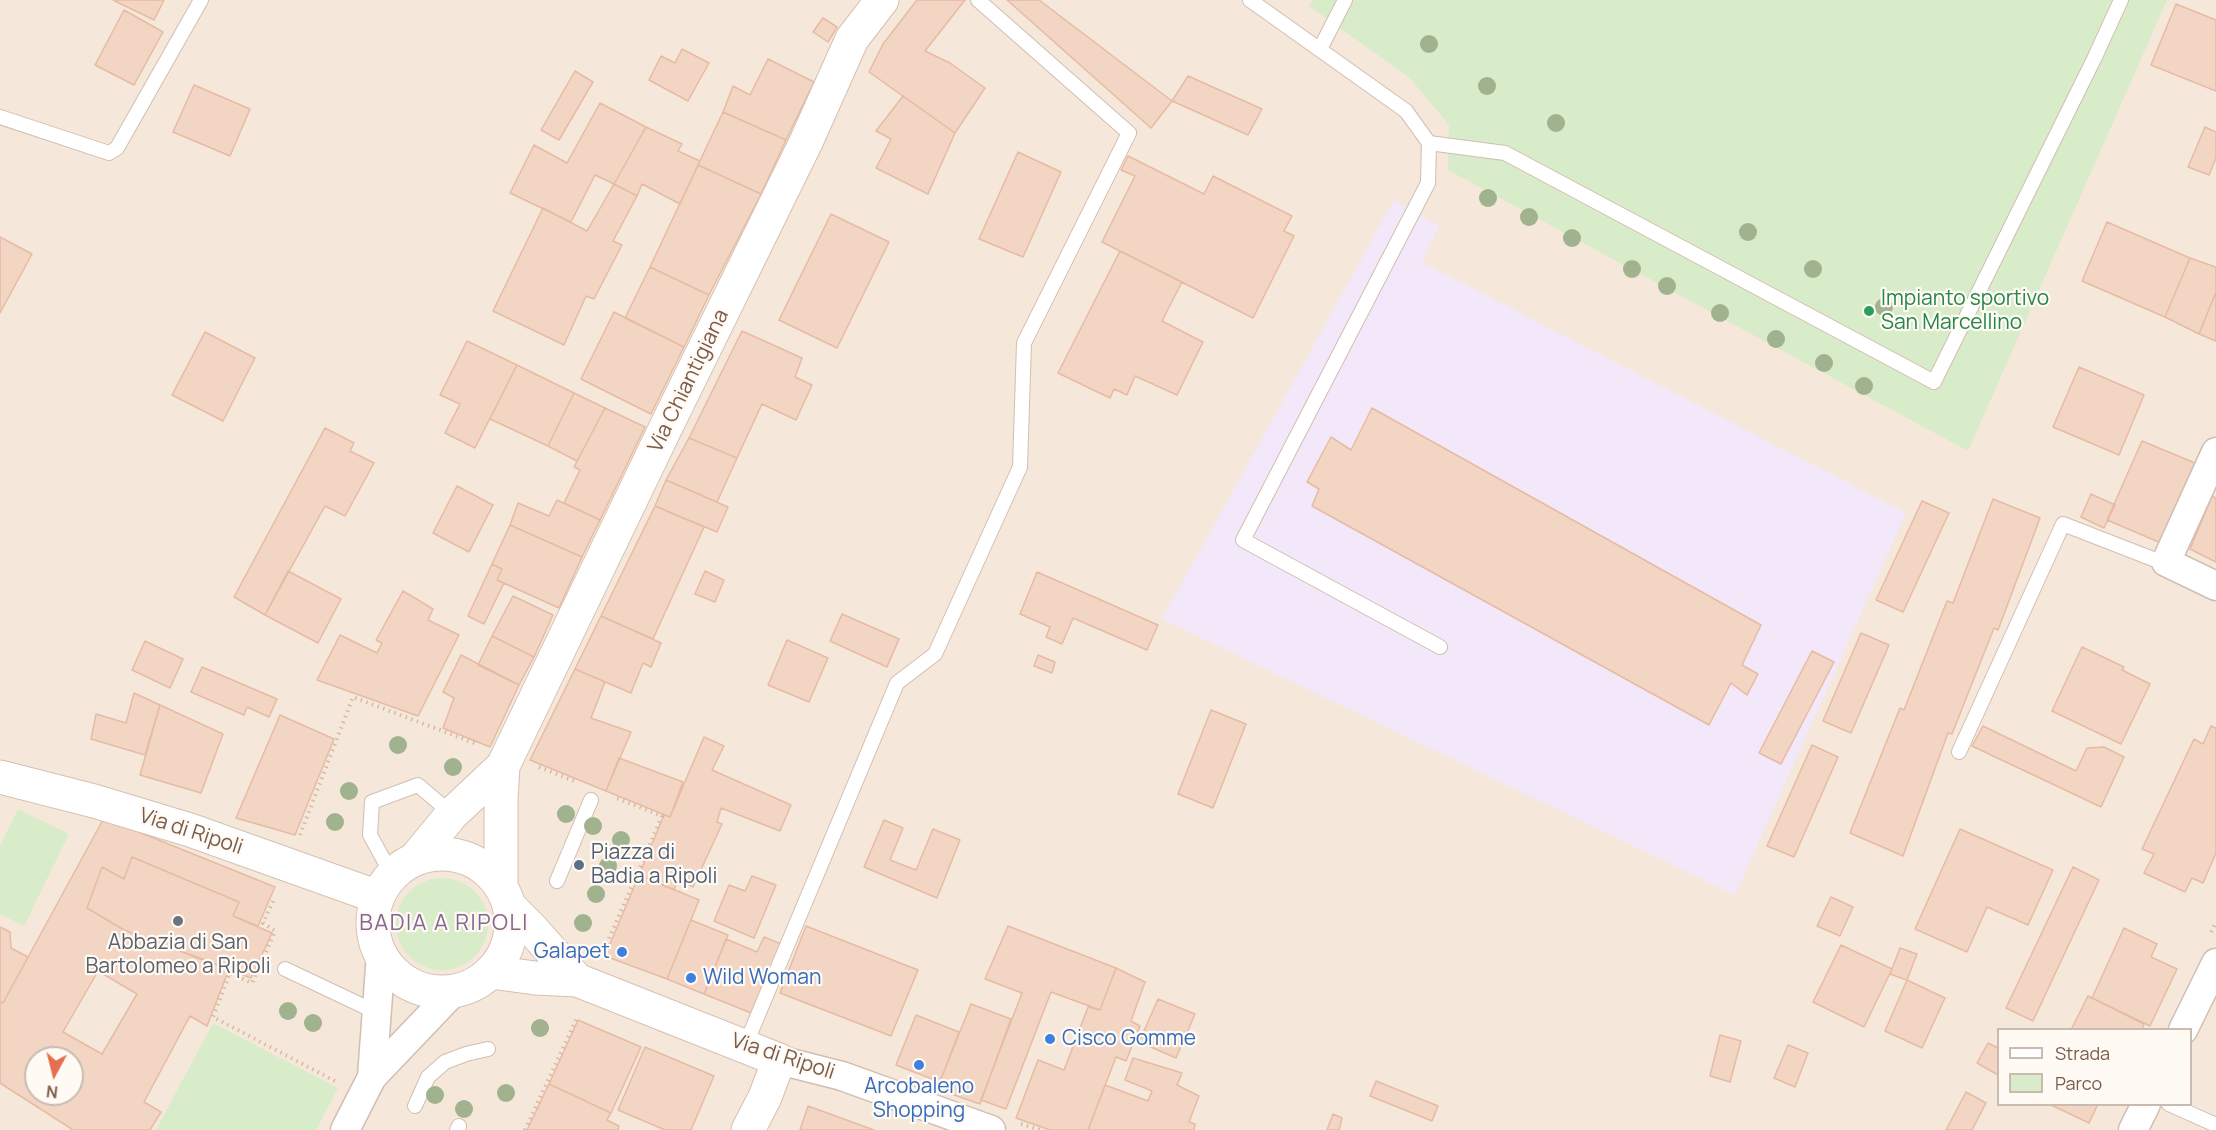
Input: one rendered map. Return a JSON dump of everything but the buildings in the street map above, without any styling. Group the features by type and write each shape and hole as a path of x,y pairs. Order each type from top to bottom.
{"street":[{"name":"Via Chiantigiana","path":"395,877 452,814 492,756 665,429 806,142 852,39 882,0"},
{"path":"2216,452 2166,562 2216,586"},
{"name":"Via Chiantigiana","path":"492,756 501,800 506,897"},
{"name":"Via di Ripoli","path":"0,777 94,801 190,830 395,877"},
{"path":"455,854 481,865 506,897 511,933 506,950 491,972 474,984 454,991 436,991 412,984 396,974 381,954 375,941 373,922 395,877 429,855 455,854"},
{"name":"Via di Ripoli","path":"506,897 577,980"},
{"path":"372,1077 381,954"},
{"path":"2184,1028 2216,963"},
{"name":"Via di Ripoli","path":"491,972 535,978 577,980 779,1060 842,1076 991,1130"},
{"path":"345,1130 372,1077 454,991"},
{"path":"748,1130 765,1097 779,1060"},
{"path":"2133,1130 2145,1106"}],"lane":[{"path":"0,117 109,153 117,148 201,0"},
{"path":"745,1046 897,683 935,654 1020,468 1024,343 1129,133 978,0"},
{"path":"1250,0 1406,111 1429,143 1428,183 1243,540 1440,647"},
{"path":"1320,49 1345,0"},
{"path":"1429,143 1505,153 1934,382 2121,0"},
{"path":"1959,752 2063,524 2153,560 2166,562"},
{"path":"395,877 370,836 372,802 418,784 452,814"},
{"path":"557,881 591,800"},
{"path":"285,969 378,1013"},
{"path":"415,1106 428,1077 446,1062 488,1049"},
{"path":"2173,1106 2216,1125"}],"path":[{"path":"298,839 353,697 492,756"},
{"path":"536,766 578,783"},
{"path":"601,957 662,816 609,795"},
{"path":"275,895 263,924 276,931 252,983 230,973 213,1017 345,1086"},
{"path":"525,1130 580,1014 585,1016"}],"shaded area":[{"path":"0,0 2216,0 2216,1130 0,1130"},
{"path":"1394,200 1439,226 1422,262 1906,513 1735,895 1162,619"}],"green space":[{"name":"Impianto sportivo San Marcellino","path":"1312,0 2167,0 1968,451 1448,170 1449,125 1410,78 1309,6"},
{"path":"18,809 69,834 24,926 0,914 0,846"},
{"path":"442,878 460,881 475,891 485,906 488,924 485,942 475,957 460,967 442,970 424,967 409,957 399,942 396,924 399,906 409,891 424,881"},
{"path":"213,1023 338,1088 316,1130 156,1130"}],"place":[{"name":"Impianto sportivo San Marcellino","path":"1869,311"},
{"name":"Piazza di Badia a Ripoli","path":"579,865"},
{"name":"Abbazia di San Bartolomeo a Ripoli","path":"178,921"},
{"name":"Galapet","path":"622,952"},
{"name":"Wild Woman","path":"691,978"},
{"name":"Cisco Gomme","path":"1050,1039"},
{"name":"Arcobaleno Shopping","path":"919,1065"}],"district":[{"name":"BADIA A RIPOLI","path":"444,924"}]}
